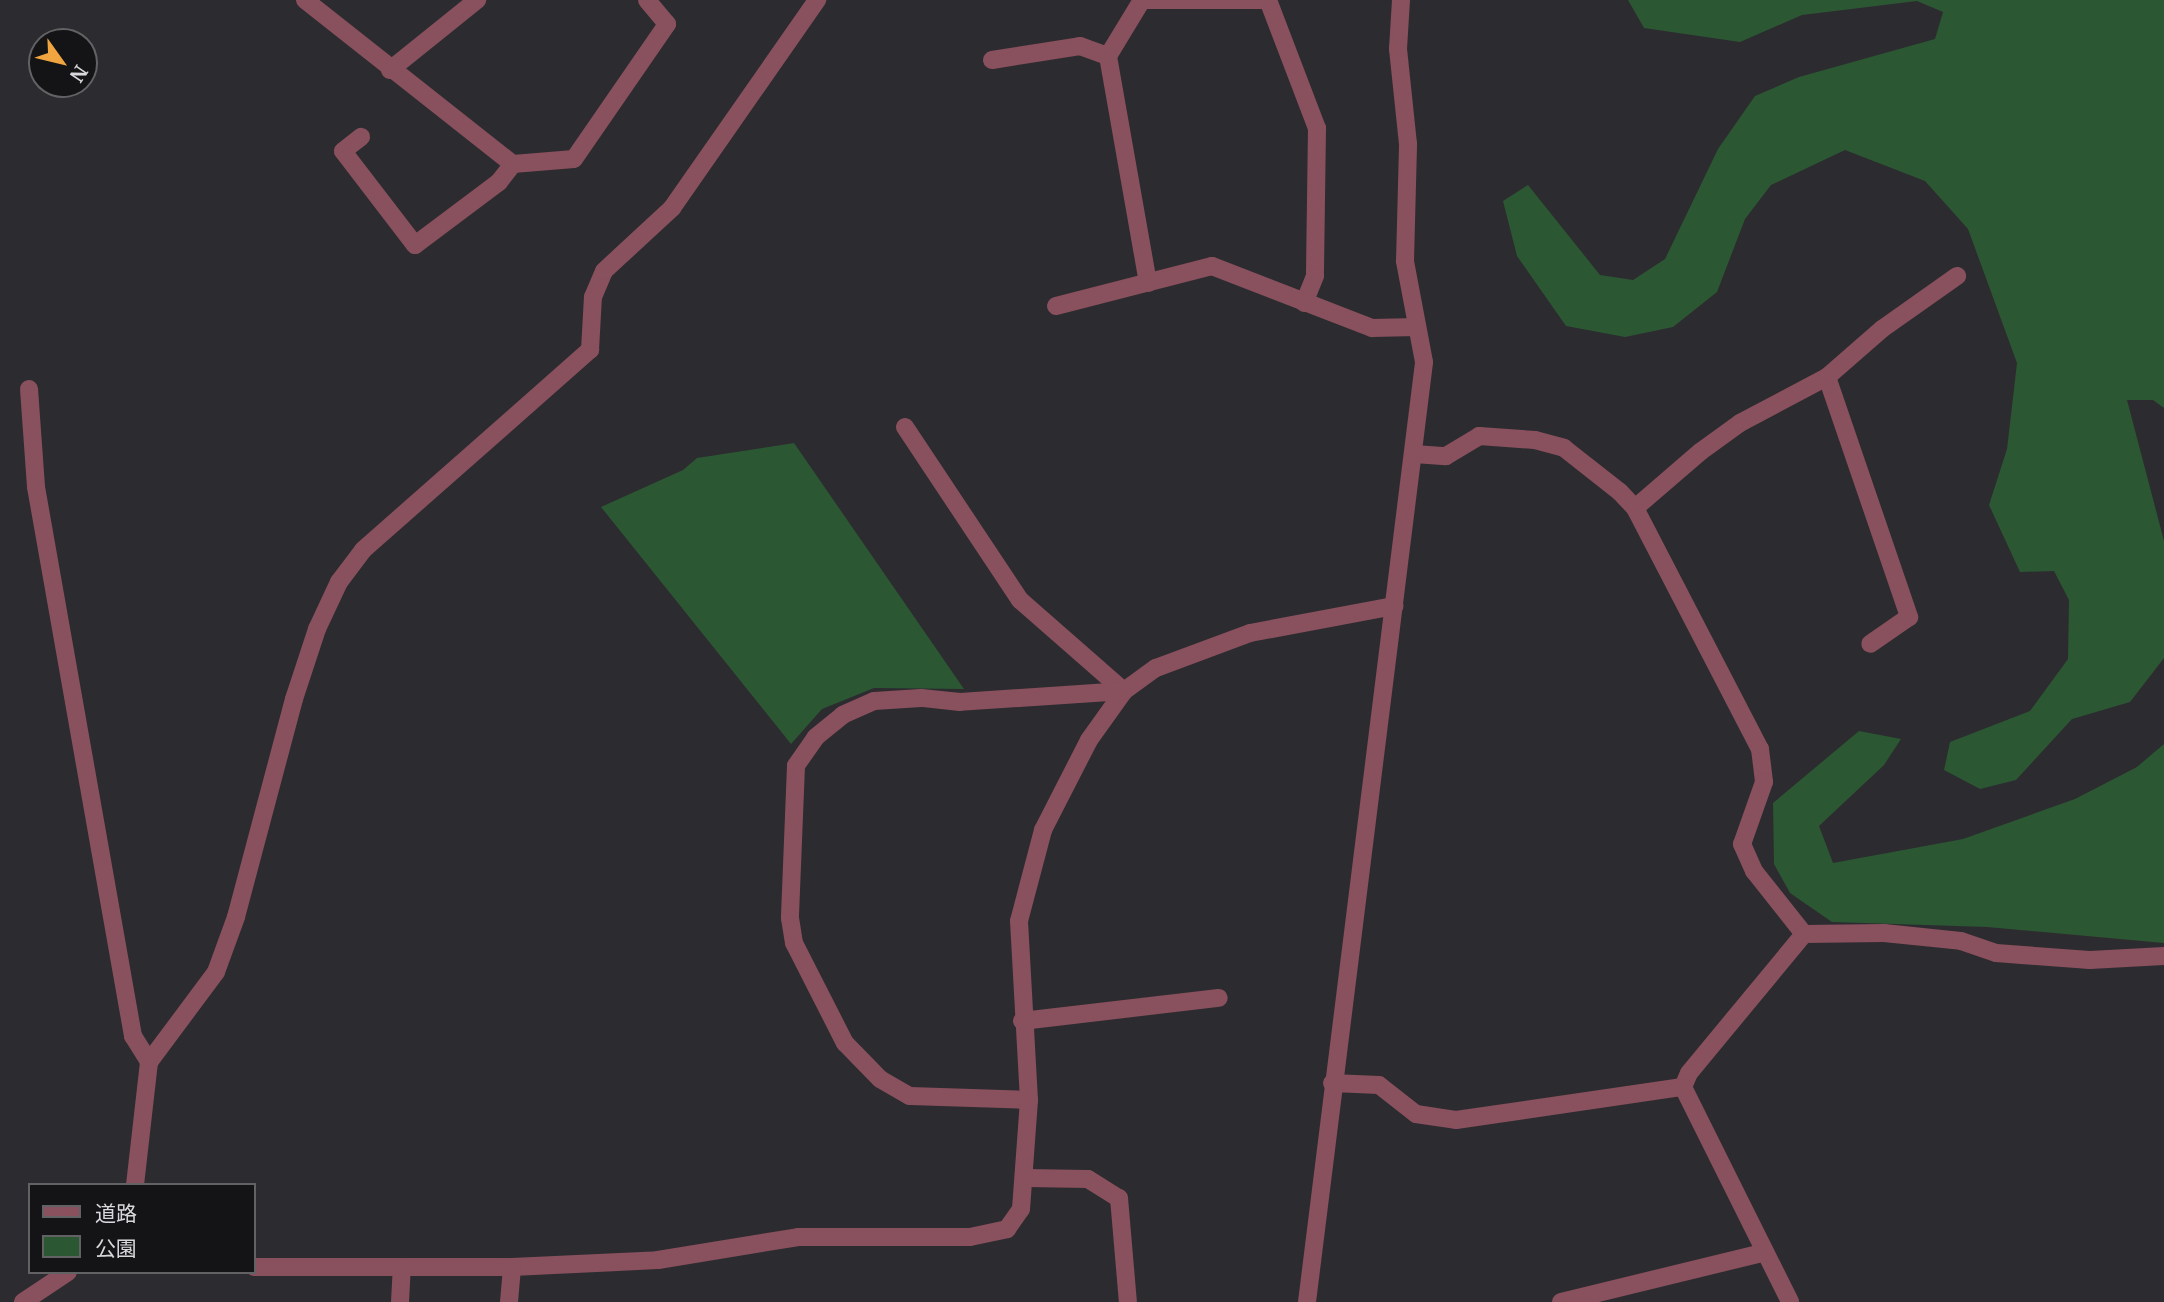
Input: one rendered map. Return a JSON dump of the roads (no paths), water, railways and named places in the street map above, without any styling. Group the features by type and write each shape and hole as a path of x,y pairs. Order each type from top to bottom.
{"street":[{"path":"305,0 390,70 513,164 574,159 667,24 647,0"},
{"path":"390,70 477,0"},
{"path":"135,1183 149,1062 216,972 236,917 298,687 317,629 339,582 363,550 590,350 593,297 604,271 673,208 817,0"},
{"path":"1148,283 1108,56 1142,0 1268,0 1317,128 1315,276 1304,303"},
{"path":"1307,1302 1332,1083 1414,454 1423,362 1405,261 1408,144 1398,49 1401,0"},
{"path":"992,60 1080,46 1108,56"},
{"path":"361,137 343,151 415,244 499,181 513,164"},
{"path":"1056,306 1212,266 1372,328 1417,327"},
{"path":"1636,508 1740,423 1827,377 1882,329 1957,276"},
{"path":"1827,377 1909,617 1870,644"},
{"path":"29,389 36,487 133,1036 149,1062"},
{"path":"905,427 1020,600 1124,691"},
{"path":"1414,454 1446,456 1479,436 1535,440 1564,448 1636,508 1760,749 1764,782 1742,844 1754,871 1804,934"},
{"path":"256,1267 402,1268 658,1260 798,1237 970,1237 1007,1229 1021,1209 1026,1178 1029,1100 1022,1021 1019,921 1043,830 1088,740 1124,691 1156,668 1250,633 1394,606"},
{"path":"1029,1100 910,1096 880,1079 845,1043 794,943 790,918 796,766 816,737 843,715 874,701 921,698 960,702 1124,691"},
{"path":"1804,934 1884,933 1961,941 1996,953 2090,960 2164,956"},
{"path":"1332,1083 1379,1085 1416,1114 1456,1121 1682,1087 1804,934"},
{"path":"1022,1021 1219,998"},
{"path":"1682,1087 1762,1252 1790,1302"},
{"path":"1026,1178 1088,1179 1119,1198 1128,1302"},
{"path":"1561,1302 1762,1252"},
{"path":"509,1302 512,1266"},
{"path":"400,1302 402,1268"},
{"path":"23,1302 65,1274"}]}
